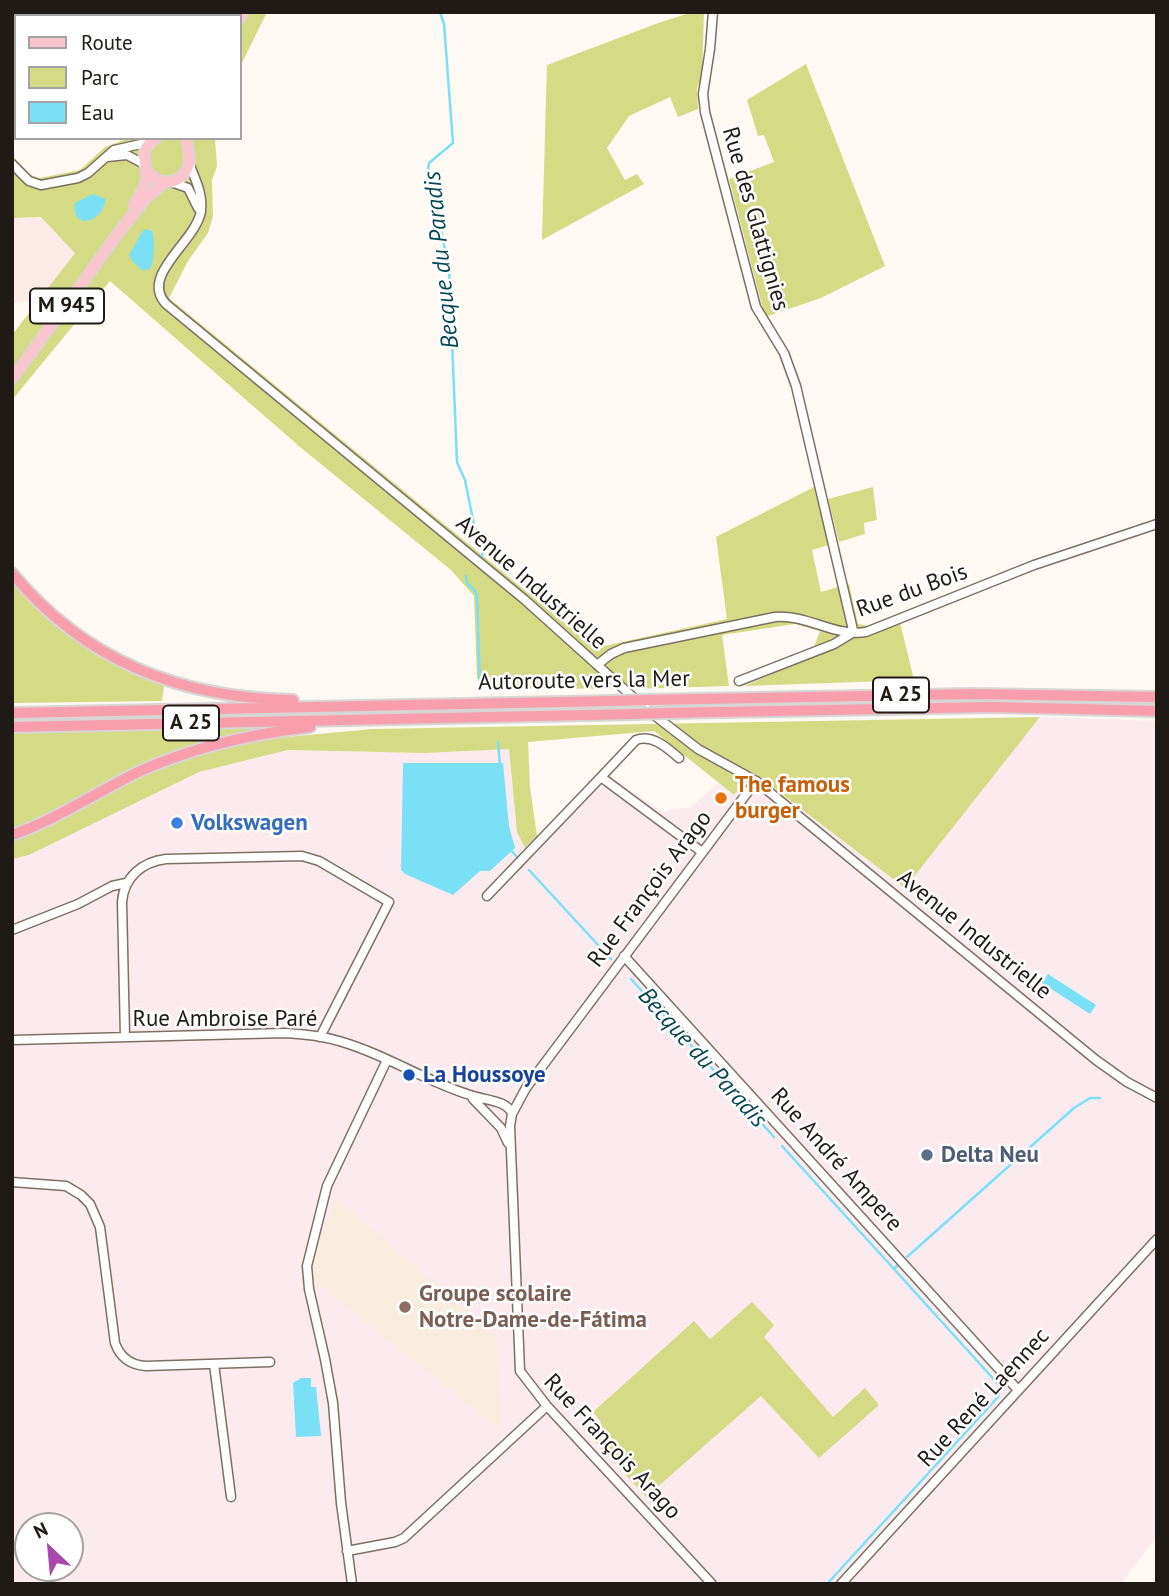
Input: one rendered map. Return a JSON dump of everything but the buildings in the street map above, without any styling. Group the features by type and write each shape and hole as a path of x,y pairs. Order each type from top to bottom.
{"highway":[{"path":"12,573 37,602 66,627 111,657 139,671 214,692 307,701 319,707"},
{"name":"Autoroute vers la Mer","path":"12,713 972,694 1157,697"},
{"name":"A 25","path":"12,727 993,707 1157,710"},
{"path":"12,835 137,773 199,749 270,732 370,719"}],"main road":[{"path":"154,140 146,149 145,167 154,178 168,182 182,176 189,163 187,140"},
{"path":"179,140 188,151"},
{"name":"M 945","path":"120,231 143,189 145,167"},
{"name":"M 945","path":"12,379 120,231 152,192 168,182"}],"street":[{"name":"Rue des Glattignies","path":"713,12 703,94 705,112 756,307 784,353 796,386 852,621 852,633"},
{"path":"12,164 29,181 41,185 78,178 88,173 116,148 151,140"},
{"path":"99,162 110,156 121,155 133,157 145,167"},
{"path":"189,163 200,194 199,218"},
{"path":"168,182 183,185 191,192 199,218"},
{"name":"Avenue Industrielle","path":"199,218 192,233 160,276 158,289 162,300 525,600 683,738 756,781 1096,1060 1122,1079 1157,1098"},
{"name":"Rue du Bois","path":"597,665 611,654 625,648 780,617 852,633 877,628 1034,565 1157,524"},
{"path":"739,681 834,645 852,633"},
{"path":"487,896 636,740 653,740 680,758"},
{"path":"601,777 702,852"},
{"name":"Rue François Arago","path":"712,1584 525,1381 519,1366 510,1153 511,1116 526,1088 756,781"},
{"path":"125,1037 122,902 126,883 139,868 161,859 302,856 319,861 389,902 320,1037"},
{"path":"12,930 78,904 115,885 126,883"},
{"name":"Rue André Ampere","path":"624,956 1018,1390"},
{"name":"Rue Ambroise Paré","path":"12,1040 286,1033 320,1037 346,1043 468,1095 501,1104"},
{"path":"352,1584 333,1403 309,1289 307,1266 327,1186 387,1060"},
{"name":"Rue François Arago","path":"501,1104 515,1098 526,1088"},
{"name":"Rue Ambroise Paré","path":"468,1095 493,1120"},
{"path":"501,1104 509,1107 511,1116 503,1124 493,1120 492,1108 501,1104"},
{"name":"Rue François Arago","path":"493,1120 505,1135 510,1153"},
{"path":"12,1182 66,1186 90,1204 100,1227 115,1342 125,1359 139,1366 270,1362"},
{"name":"Rue René Laennec","path":"841,1584 1157,1239"},
{"path":"214,1364 231,1497"},
{"path":"347,1551 404,1538 547,1406"}],"shaded area":[{"path":"41,217 76,253 39,300 12,303 12,218"},
{"path":"1040,717 1157,721 1157,1536 1121,1584 12,1584 12,859 29,855 199,772 288,750 425,753 509,749 517,832 525,848 602,772 662,811 691,807 718,783 734,795 754,773 905,888"},
{"name":"Groupe scolaire Notre-Dame-de-Fátima","path":"337,1199 496,1335 502,1431 311,1278 315,1248"}],"green space":[{"path":"267,12 242,63 242,14 222,14"},
{"path":"693,12 704,12 702,76 697,88 698,109 678,117 670,97 629,116 607,148 625,180 637,174 644,184 542,240 547,65"},
{"path":"806,64 885,266 821,298 765,317 729,179 774,162 764,135 758,136 747,100"},
{"path":"124,140 215,140 217,166 212,180 213,216 208,233 188,261 169,298 595,648 727,619 716,537 814,487 829,545 812,550 821,592 849,584 858,624 869,626 898,614 914,680 744,686 809,659 820,631 795,624 722,635 729,686 632,689 485,688 477,678 474,596 451,570 300,447 110,281 12,400 12,335 75,253 41,217 12,218 12,155 30,175 40,178 80,170 105,147"},
{"path":"873,487 877,520 864,523 865,534 839,542 828,499"},
{"path":"12,581 29,602 92,652 164,686 162,701 12,703"},
{"path":"1040,717 905,888 754,773 734,795 654,731 528,742 530,787 537,836 525,848 517,832 509,749 425,753 288,750 199,772 29,855 12,859 12,733 251,728 256,740 372,729"},
{"path":"752,1302 774,1325 764,1337 833,1417 865,1388 879,1405 819,1458 761,1396 646,1497 588,1434 601,1422 593,1412 694,1321 710,1339"}],"water":[{"path":"93,194 106,199 103,208 93,219 81,220 77,217 75,203"},
{"path":"146,229 152,231 153,255 151,268 143,271 129,255"},
{"path":"403,763 503,763 509,826 515,848 490,871 480,871 453,895 401,870"},
{"path":"1048,974 1096,1005 1090,1014 1042,983"},
{"path":"301,1378 311,1378 311,1387 316,1387 321,1436 296,1437 293,1383"}],"waterway":[{"name":"Becque du Paradis","path":"440,12 444,24 453,143 429,163 428,170 449,268 457,462 465,480 474,525 483,547 482,557"},
{"name":"Becque du Paradis","path":"466,576 467,583 477,597 480,686"},
{"name":"Becque du Paradis","path":"498,742 500,766"},
{"name":"Becque du Paradis","path":"510,849 517,857"},
{"name":"Becque du Paradis","path":"529,870 611,959"},
{"name":"Becque du Paradis","path":"631,979 774,1137"},
{"name":"Becque du Paradis","path":"907,1257 1074,1108 1090,1098 1100,1098"},
{"name":"Becque du Paradis","path":"782,1146 894,1269 897,1266"},
{"path":"827,1584 998,1397 1000,1391 998,1384 894,1269"}],"place":[{"name":"The famous burger","path":"721,798"},
{"name":"Volkswagen","path":"177,823"},
{"name":"La Houssoye","path":"409,1075"},
{"name":"Delta Neu","path":"927,1155"},
{"name":"Groupe scolaire Notre-Dame-de-Fátima","path":"405,1307"}]}
